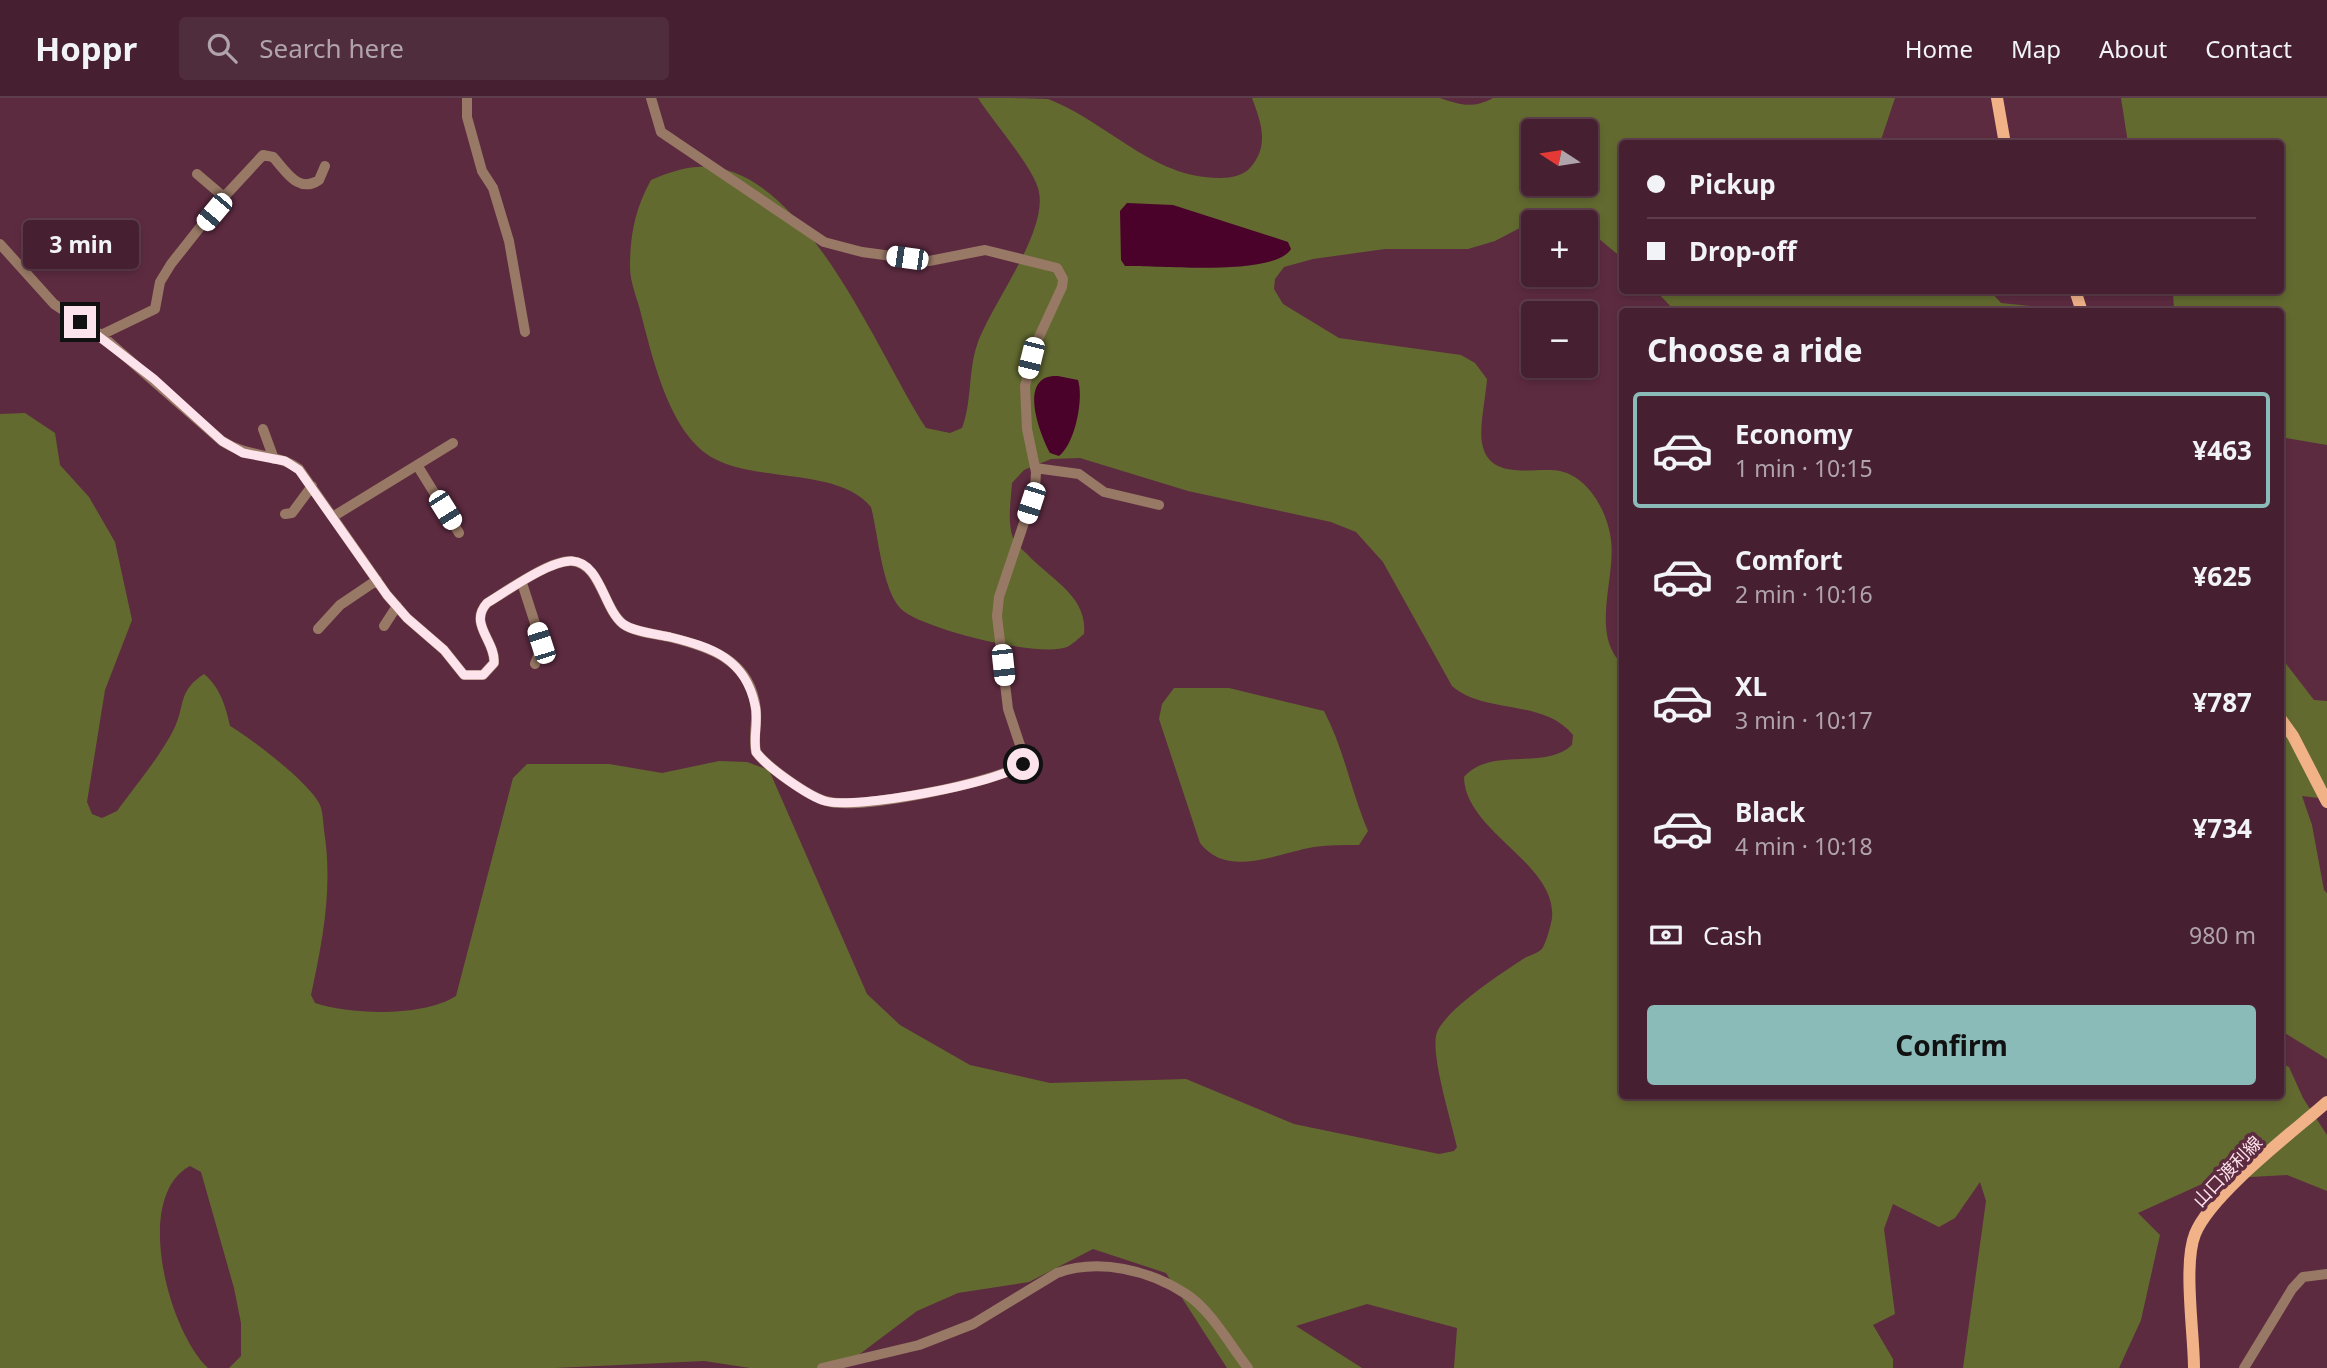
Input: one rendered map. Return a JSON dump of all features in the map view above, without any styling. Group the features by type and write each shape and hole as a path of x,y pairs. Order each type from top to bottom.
{"main road":[{"path":"1997,98 2004,140"},
{"path":"2284,724 2327,802"},
{"name":"山口渡利線","path":"2194,1368 2190,1266 2195,1234 2215,1205 2265,1154 2327,1102"}],"street":[{"path":"467,98 467,117 482,171 493,188 509,241 525,332"},
{"path":"0,244 54,304 100,335 222,441 243,453 293,465 312,486 397,606 444,650 464,675 477,677 488,672 494,663 494,652 480,624 483,607 555,562 578,562 591,572 607,603 623,624 702,645 728,657 748,686 755,703 756,752 819,799 852,803 957,787 1013,770 1026,763 1008,709 997,616 999,597 1035,490 1035,468 1027,429 1025,387 1038,339 1062,287 1063,279 1057,268 985,250 929,261 862,252 824,242 661,132 651,98"},
{"path":"100,335 155,309 163,277 224,197 263,155 273,157 296,183 304,185 319,180 326,166"},
{"path":"198,174 224,197"},
{"path":"263,429 274,459"},
{"path":"334,516 453,443"},
{"path":"417,465 459,533"},
{"path":"1035,468 1079,474 1104,492 1159,505"},
{"path":"285,514 292,513 312,486"},
{"path":"318,629 340,605 377,580"},
{"path":"522,583 542,645 535,664"},
{"path":"384,626 397,606"},
{"path":"822,1368 903,1349 961,1329 1073,1268 1119,1267 1187,1295 1248,1368"},
{"path":"2244,1368 2292,1289 2303,1278 2327,1274"}],"green space":[{"path":"978,98 1048,99 1091,121 1152,160 1197,176 1221,178 1237,176 1247,170 1260,151 1261,125 1252,98 1440,98 1466,105 1479,104 1493,98 1895,98 1881,140 1619,140 1619,256 1598,238 1598,210 1521,210 1521,227 1495,241 1468,249 1385,249 1313,259 1284,267 1275,279 1274,289 1283,304 1339,338 1461,355 1475,363 1487,379 1481,436 1486,455 1494,464 1504,468 1560,471 1570,475 1588,488 1606,519 1612,555 1606,605 1607,637 1619,660 1619,1099 2284,1099 2284,1065 2289,1067 2303,1098 2327,1135 2327,1191 2287,1175 2213,1179 2138,1213 2160,1235 2141,1320 2119,1368 1963,1368 1986,1201 1980,1182 1955,1218 1939,1227 1893,1204 1884,1229 1895,1314 1873,1325 1893,1359 1893,1368 1454,1368 1457,1328 1367,1304 1296,1326 1362,1368 1227,1368 1166,1273 1093,1249 1029,1282 958,1293 917,1311 841,1368 750,1368 704,1361 555,1368 229,1368 241,1356 241,1323 234,1288 201,1172 190,1166 173,1182 163,1206 160,1234 170,1296 181,1326 208,1368 0,1368 0,414 25,413 55,433 60,465 89,497 115,542 132,620 105,690 87,802 92,814 102,818 117,811 168,740 178,720 186,693 204,674 222,698 230,726 291,772 313,794 320,806 327,851 327,892 323,933 311,995 315,1003 348,1010 387,1012 425,1008 456,996 513,778 527,764 609,764 662,773 719,761 747,762 769,770 867,994 900,1025 970,1065 1050,1083 1186,1079 1294,1124 1439,1154 1454,1151 1457,1147 1439,1075 1436,1036 1448,1016 1473,994 1542,949 1552,918 1550,898 1540,880 1479,814 1468,797 1464,777 1475,768 1488,763 1547,757 1560,753 1572,745 1573,735 1561,723 1530,711 1481,701 1452,686 1383,562 1356,532 1331,522 1188,491 1080,458 1051,459 1024,470 1012,483 1010,518 1015,542 1074,599 1084,621 1084,634 1067,647 1033,649 982,640 932,625 901,609 889,589 871,507 840,486 753,471 715,459 699,448 686,433 666,395 651,352 630,267 632,233 637,212 651,180 697,167 735,173 770,194 803,226 832,267 926,428 950,433 962,428 977,345 1035,228 1039,192 1030,171"},
{"path":"2121,98 2327,98 2327,445 2284,438 2284,308 2174,308 2173,294 2284,294 2284,140 2128,140"},
{"path":"1659,294 1993,294 2001,303 2036,308 1672,308"},
{"path":"2284,661 2314,700 2327,701 2327,799 2302,796 2312,825 2324,890 2327,893 2327,1059 2284,1032"},
{"path":"1174,688 1229,688 1324,711 1337,740 1368,831 1359,845 1314,847 1254,861 1238,862 1211,854 1200,843 1159,719 1162,704"}],"shaded area":[{"path":"1127,203 1173,205 1288,242 1291,249 1280,258 1239,266 1125,266 1121,260 1120,211"},
{"path":"1058,376 1078,380 1080,388 1074,432 1059,456 1050,453 1034,406 1038,384 1045,378"}],"route":[{"path":"80,322 154,379 222,441 243,453 285,461 299,470 334,516 387,595 407,618 444,650 464,675 483,675 494,663 494,652 480,624 480,614 487,603 555,562 578,562 587,566 607,603 623,624 702,645 728,657 748,686 755,703 756,752 765,762 819,799 841,804 957,787 1013,770 1023,764"}]}
